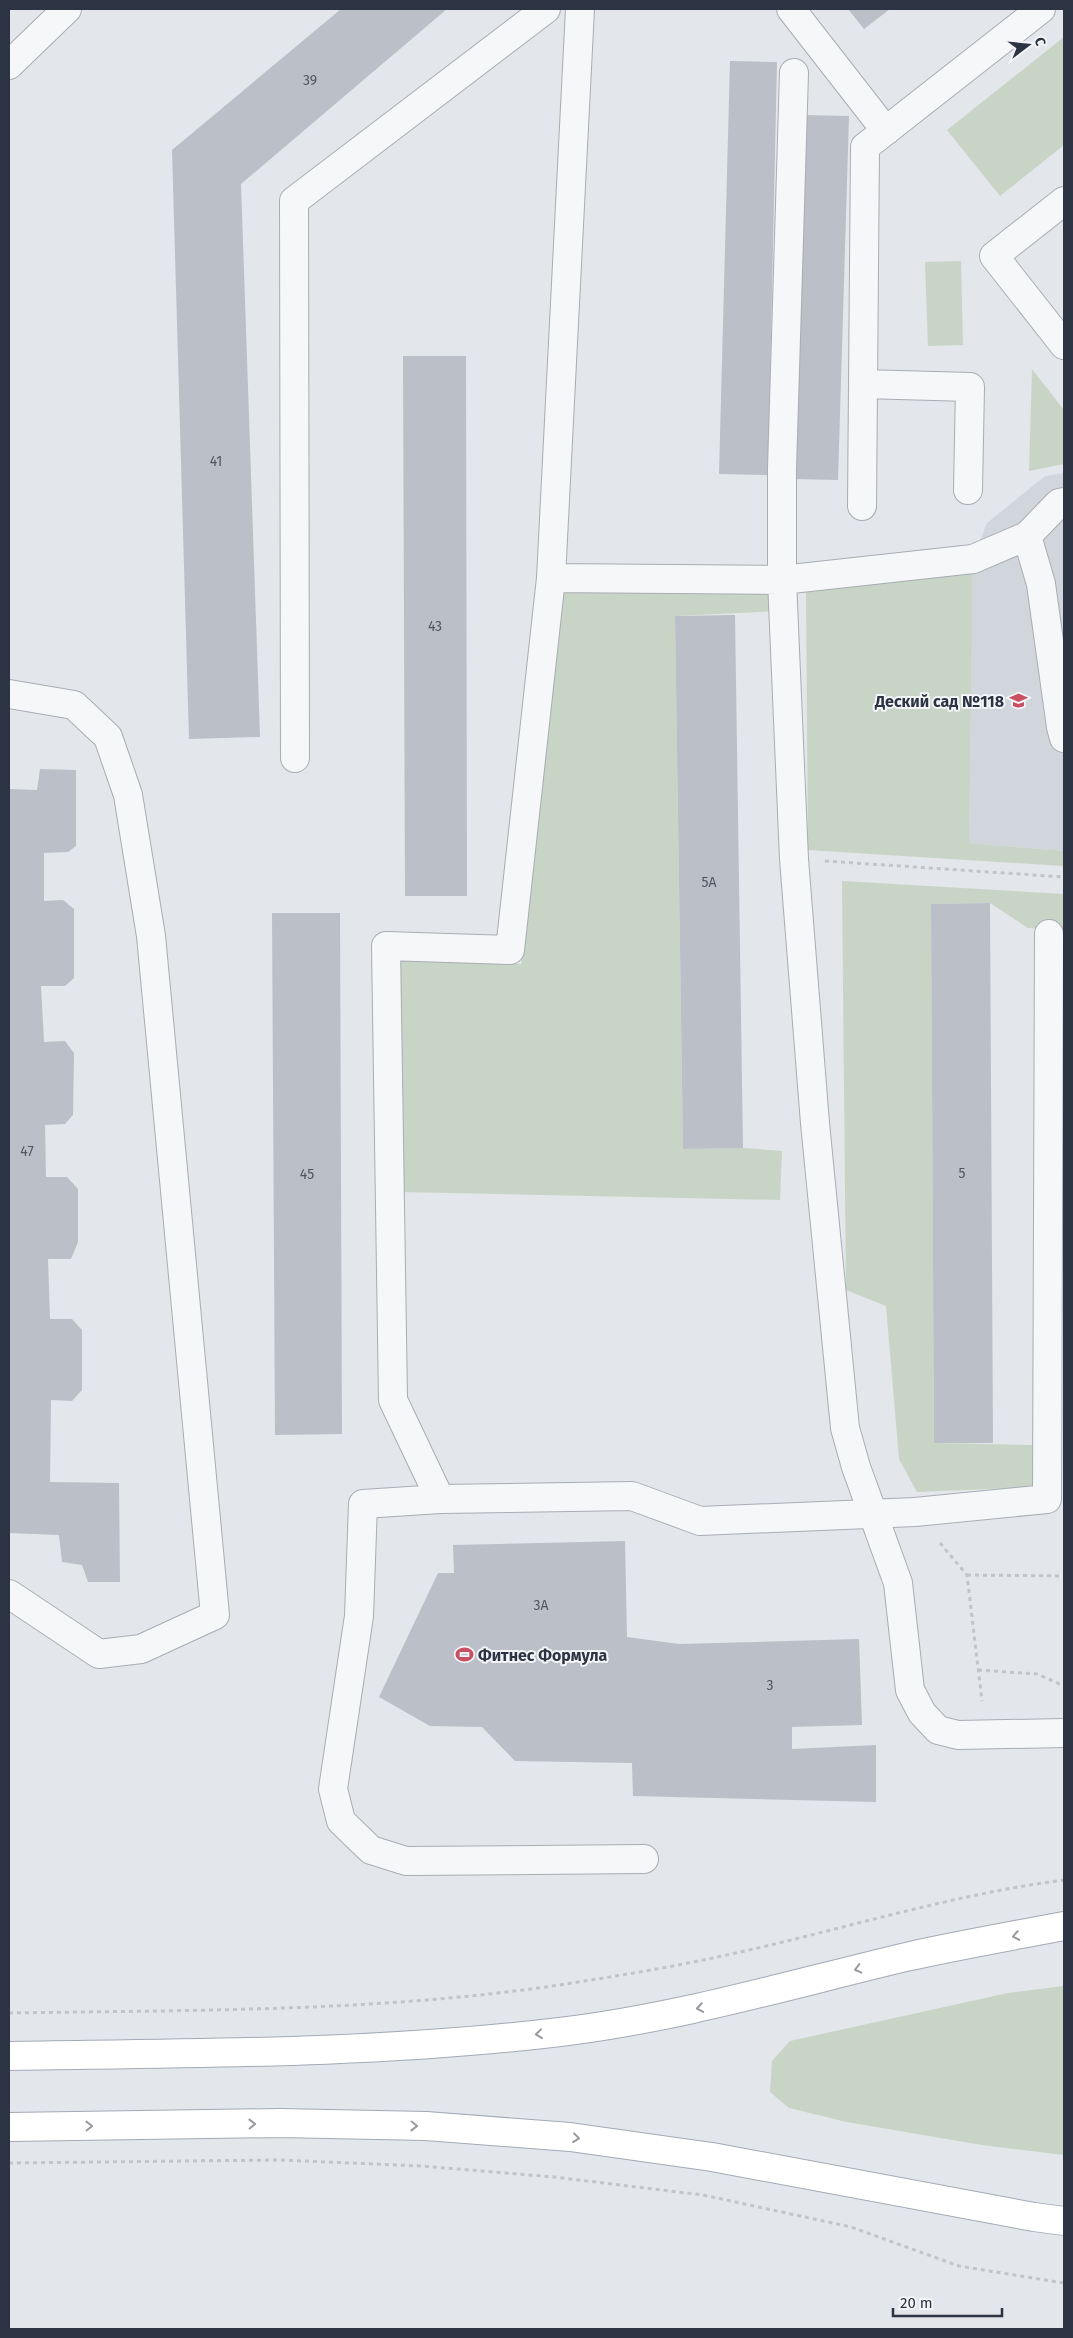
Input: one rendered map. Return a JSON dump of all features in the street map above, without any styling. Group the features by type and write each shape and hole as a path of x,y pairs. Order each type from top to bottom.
{"main road":[{"path":"9,2056 291,2051 428,2045 563,2032 709,2006 908,1957 1064,1926"},
{"path":"9,2127 280,2123 426,2126 570,2137 712,2157 1064,2221"}],"street":[{"path":"9,65 67,9"},
{"path":"295,758 294,201 546,9"},
{"path":"440,1499 393,1400 386,946 510,950 551,578 580,9"},
{"path":"791,9 886,131"},
{"path":"862,506 866,147 1041,9"},
{"path":"794,73 782,469 782,580 794,859 816,1123 845,1428 898,1583 910,1690 922,1714 938,1730 958,1735 1064,1732"},
{"path":"1064,200 994,256 1064,344"},
{"path":"863,384 970,387 968,490"},
{"path":"551,578 782,580 973,559 1027,536 1059,503 1064,502"},
{"path":"1027,536 1041,584 1064,738"},
{"path":"9,694 74,705 108,736 128,795 151,936 215,1615 141,1649 99,1654 9,1594"},
{"path":"644,1859 406,1861 371,1850 341,1821 333,1789 359,1616 363,1504 440,1499 632,1496 700,1521 915,1512 1056,1498 1049,934"}],"path":[{"path":"819,860 1064,877"},
{"path":"915,1512 966,1575 986,1734"},
{"path":"966,1575 1064,1576"},
{"path":"978,1670 1038,1674 1064,1686"},
{"path":"9,2013 292,2007 435,1999 564,1984 699,1961 905,1911 1064,1880"},
{"path":"9,2163 280,2160 421,2166 554,2177 703,2195 851,2227 959,2266 1064,2283"}],"shaded area":[{"name":"Деский сад №118","path":"1064,473 1064,851 969,843 973,559 987,523 1045,476"}],"green space":[{"path":"1064,37 1064,145 1000,196 947,130"},
{"path":"961,261 963,345 928,346 925,262"},
{"path":"1032,369 1064,410 1064,464 1029,471"},
{"path":"973,559 969,843 1064,851 1064,866 808,850 806,591"},
{"path":"562,592 777,594 778,611 675,616 683,1149 743,1148 782,1151 780,1200 402,1192 398,960 521,964"},
{"path":"842,881 1064,894 1064,930 1028,928 990,903 931,904 934,1443 1032,1445 1033,1487 917,1492 899,1459 886,1306 846,1290"},
{"path":"1064,1986 1064,2155 982,2145 847,2122 789,2108 770,2092 772,2061 790,2041 1008,1993"}],"building":[{"path":"341,9 447,9 241,184 260,737 189,739 172,150"},
{"path":"848,9 890,9 864,29"},
{"path":"730,61 777,62 768,475 719,474"},
{"path":"804,115 849,116 838,480 794,479"},
{"path":"403,356 466,356 467,896 405,896"},
{"path":"735,615 743,1148 683,1149 675,616"},
{"path":"40,769 76,770 76,846 68,852 44,853 44,901 63,900 74,909 74,978 65,986 41,986 44,1042 65,1041 74,1053 73,1115 65,1124 45,1125 46,1177 67,1177 78,1189 78,1242 71,1259 48,1259 50,1319 72,1319 82,1330 82,1390 72,1401 51,1400 50,1482 119,1483 120,1582 88,1582 82,1565 62,1562 59,1535 9,1533 9,789 37,790"},
{"path":"990,903 993,1443 934,1443 931,904"},
{"path":"272,913 340,913 342,1434 275,1435"},
{"path":"625,1541 627,1637 679,1644 859,1639 862,1725 792,1727 792,1749 876,1745 876,1802 633,1796 632,1763 515,1761 482,1727 430,1726 379,1697 438,1573 454,1573 453,1545"}],"place":[{"name":"Деский сад №118","path":"1018,701"},
{"name":"Фитнес Формула","path":"464,1655"}]}
